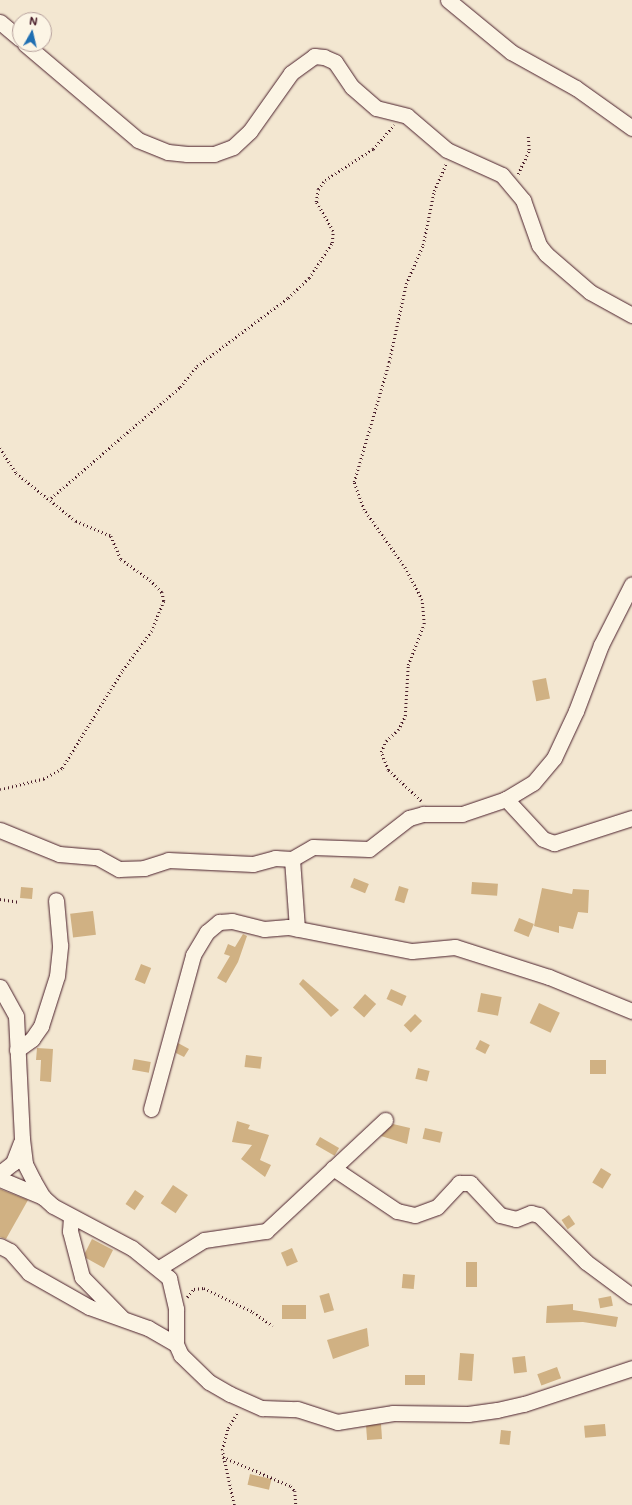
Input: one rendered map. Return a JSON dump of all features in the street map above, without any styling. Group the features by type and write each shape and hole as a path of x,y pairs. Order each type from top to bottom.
{"street":[{"path":"448,0 511,52 576,88 632,128"},
{"path":"0,22 12,32"},
{"path":"35,52 138,140 168,152 214,154 233,147 250,131 291,73 314,56 335,62 352,87 376,108 412,120 454,153 502,176 514,187 528,212 539,245 546,254 590,292 632,315"},
{"path":"0,830 59,854 97,857 119,870 144,868 168,860 253,864 275,858 292,859 313,847 369,849 401,821 424,814 462,814 506,799 533,783 554,758 576,711 601,645 632,584"},
{"path":"506,799 543,839 554,844 632,818"},
{"path":"292,859 297,929"},
{"path":"18,1050 32,1039 41,1026 57,976 60,945 56,900"},
{"path":"151,1109 188,969 199,942 207,932 225,921 264,929 297,929 412,951 454,948 549,977 632,1011"},
{"path":"0,987 16,1016 22,1139 25,1164 43,1197"},
{"path":"159,1268 204,1240 266,1231 386,1120"},
{"path":"0,1173 13,1163 22,1139"},
{"path":"333,1168 397,1211 414,1215 436,1206 459,1183 470,1183 500,1215 516,1219 531,1213 539,1215 586,1262 632,1296"},
{"path":"0,1179 43,1197 71,1217 132,1248 159,1268 169,1278 176,1309 176,1344 184,1359 209,1382 262,1408 302,1410 337,1422 393,1413 468,1414 524,1404 632,1368"},
{"path":"71,1217 70,1231 82,1277 128,1323"},
{"path":"0,1246 10,1250 34,1276 89,1307 128,1323 159,1333 176,1344"}],"path":[{"path":"51,498 180,387 197,366 288,298 309,278 332,243 333,231 316,202 318,189 325,180 373,149 400,116"},
{"path":"514,187 529,150 528,136"},
{"path":"435,814 388,770 381,752 386,741 398,730 406,716 408,665 424,624 422,600 403,565 364,510 354,482 389,362 406,284 428,227 434,191 454,153"},
{"path":"0,448 16,473 51,498 82,525 111,536 121,560 150,580 162,592 164,601 152,631 122,672 62,769 44,779 0,790"},
{"path":"0,899 18,902"},
{"path":"176,1309 194,1289 204,1288 253,1312 273,1326"},
{"path":"234,1505 223,1457 228,1428 243,1400"},
{"path":"223,1457 291,1486 295,1491 296,1505"}],"building":[{"path":"546,678 550,699 536,701 532,681"},
{"path":"354,878 369,884 365,893 350,887"},
{"path":"472,882 498,884 497,896 471,894"},
{"path":"399,886 409,889 404,903 395,900"},
{"path":"21,887 33,888 32,899 20,898"},
{"path":"542,888 572,894 573,889 589,890 588,913 578,912 573,929 559,926 559,933 534,926"},
{"path":"93,911 96,935 73,938 70,914"},
{"path":"519,918 534,924 529,937 514,931"},
{"path":"243,934 247,936 238,962 226,983 217,978 230,956 224,954 228,944 235,947"},
{"path":"141,964 151,968 145,984 135,980"},
{"path":"303,979 339,1010 331,1017 299,984"},
{"path":"391,989 407,996 402,1006 387,999"},
{"path":"481,993 502,997 498,1016 477,1012"},
{"path":"365,994 376,1004 364,1017 353,1007"},
{"path":"539,1003 560,1013 551,1033 530,1023"},
{"path":"415,1014 422,1021 411,1032 404,1025"},
{"path":"480,1040 490,1045 485,1054 475,1049"},
{"path":"178,1043 189,1049 184,1057 176,1053"},
{"path":"37,1048 53,1049 51,1082 40,1081 41,1060 36,1060"},
{"path":"246,1055 262,1057 260,1069 245,1067"},
{"path":"134,1059 151,1062 149,1073 132,1070"},
{"path":"590,1060 606,1060 606,1074 590,1074"},
{"path":"418,1068 430,1071 427,1082 415,1079"},
{"path":"237,1121 250,1125 248,1129 269,1135 260,1160 271,1165 265,1177 241,1159 252,1145 232,1142"},
{"path":"393,1124 410,1128 407,1144 381,1136"},
{"path":"425,1128 443,1132 440,1143 423,1139"},
{"path":"320,1137 339,1148 335,1156 316,1145"},
{"path":"601,1168 611,1174 603,1189 592,1183"},
{"path":"173,1185 188,1195 176,1213 161,1203"},
{"path":"0,1189 28,1200 6,1239 0,1237"},
{"path":"135,1190 144,1196 135,1210 125,1204"},
{"path":"569,1215 575,1224 568,1229 562,1220"},
{"path":"92,1239 113,1250 104,1268 86,1258 85,1253"},
{"path":"292,1248 298,1262 287,1266 281,1253"},
{"path":"466,1262 477,1262 477,1287 466,1287"},
{"path":"403,1274 415,1275 414,1289 402,1288"},
{"path":"329,1293 334,1310 324,1313 319,1296"},
{"path":"611,1296 613,1306 600,1308 598,1298"},
{"path":"573,1304 573,1310 618,1317 616,1327 583,1322 546,1323 547,1306"},
{"path":"282,1305 306,1305 306,1319 282,1319"},
{"path":"367,1328 369,1346 333,1359 327,1340"},
{"path":"460,1353 474,1354 472,1381 458,1380"},
{"path":"525,1356 527,1372 514,1373 512,1358"},
{"path":"557,1367 561,1378 541,1385 537,1374"},
{"path":"405,1375 425,1375 425,1385 405,1385"},
{"path":"381,1424 382,1439 367,1440 366,1425"},
{"path":"605,1424 606,1436 585,1438 584,1426"},
{"path":"501,1430 511,1431 509,1445 500,1444"},
{"path":"250,1474 271,1479 269,1490 248,1485"}]}
